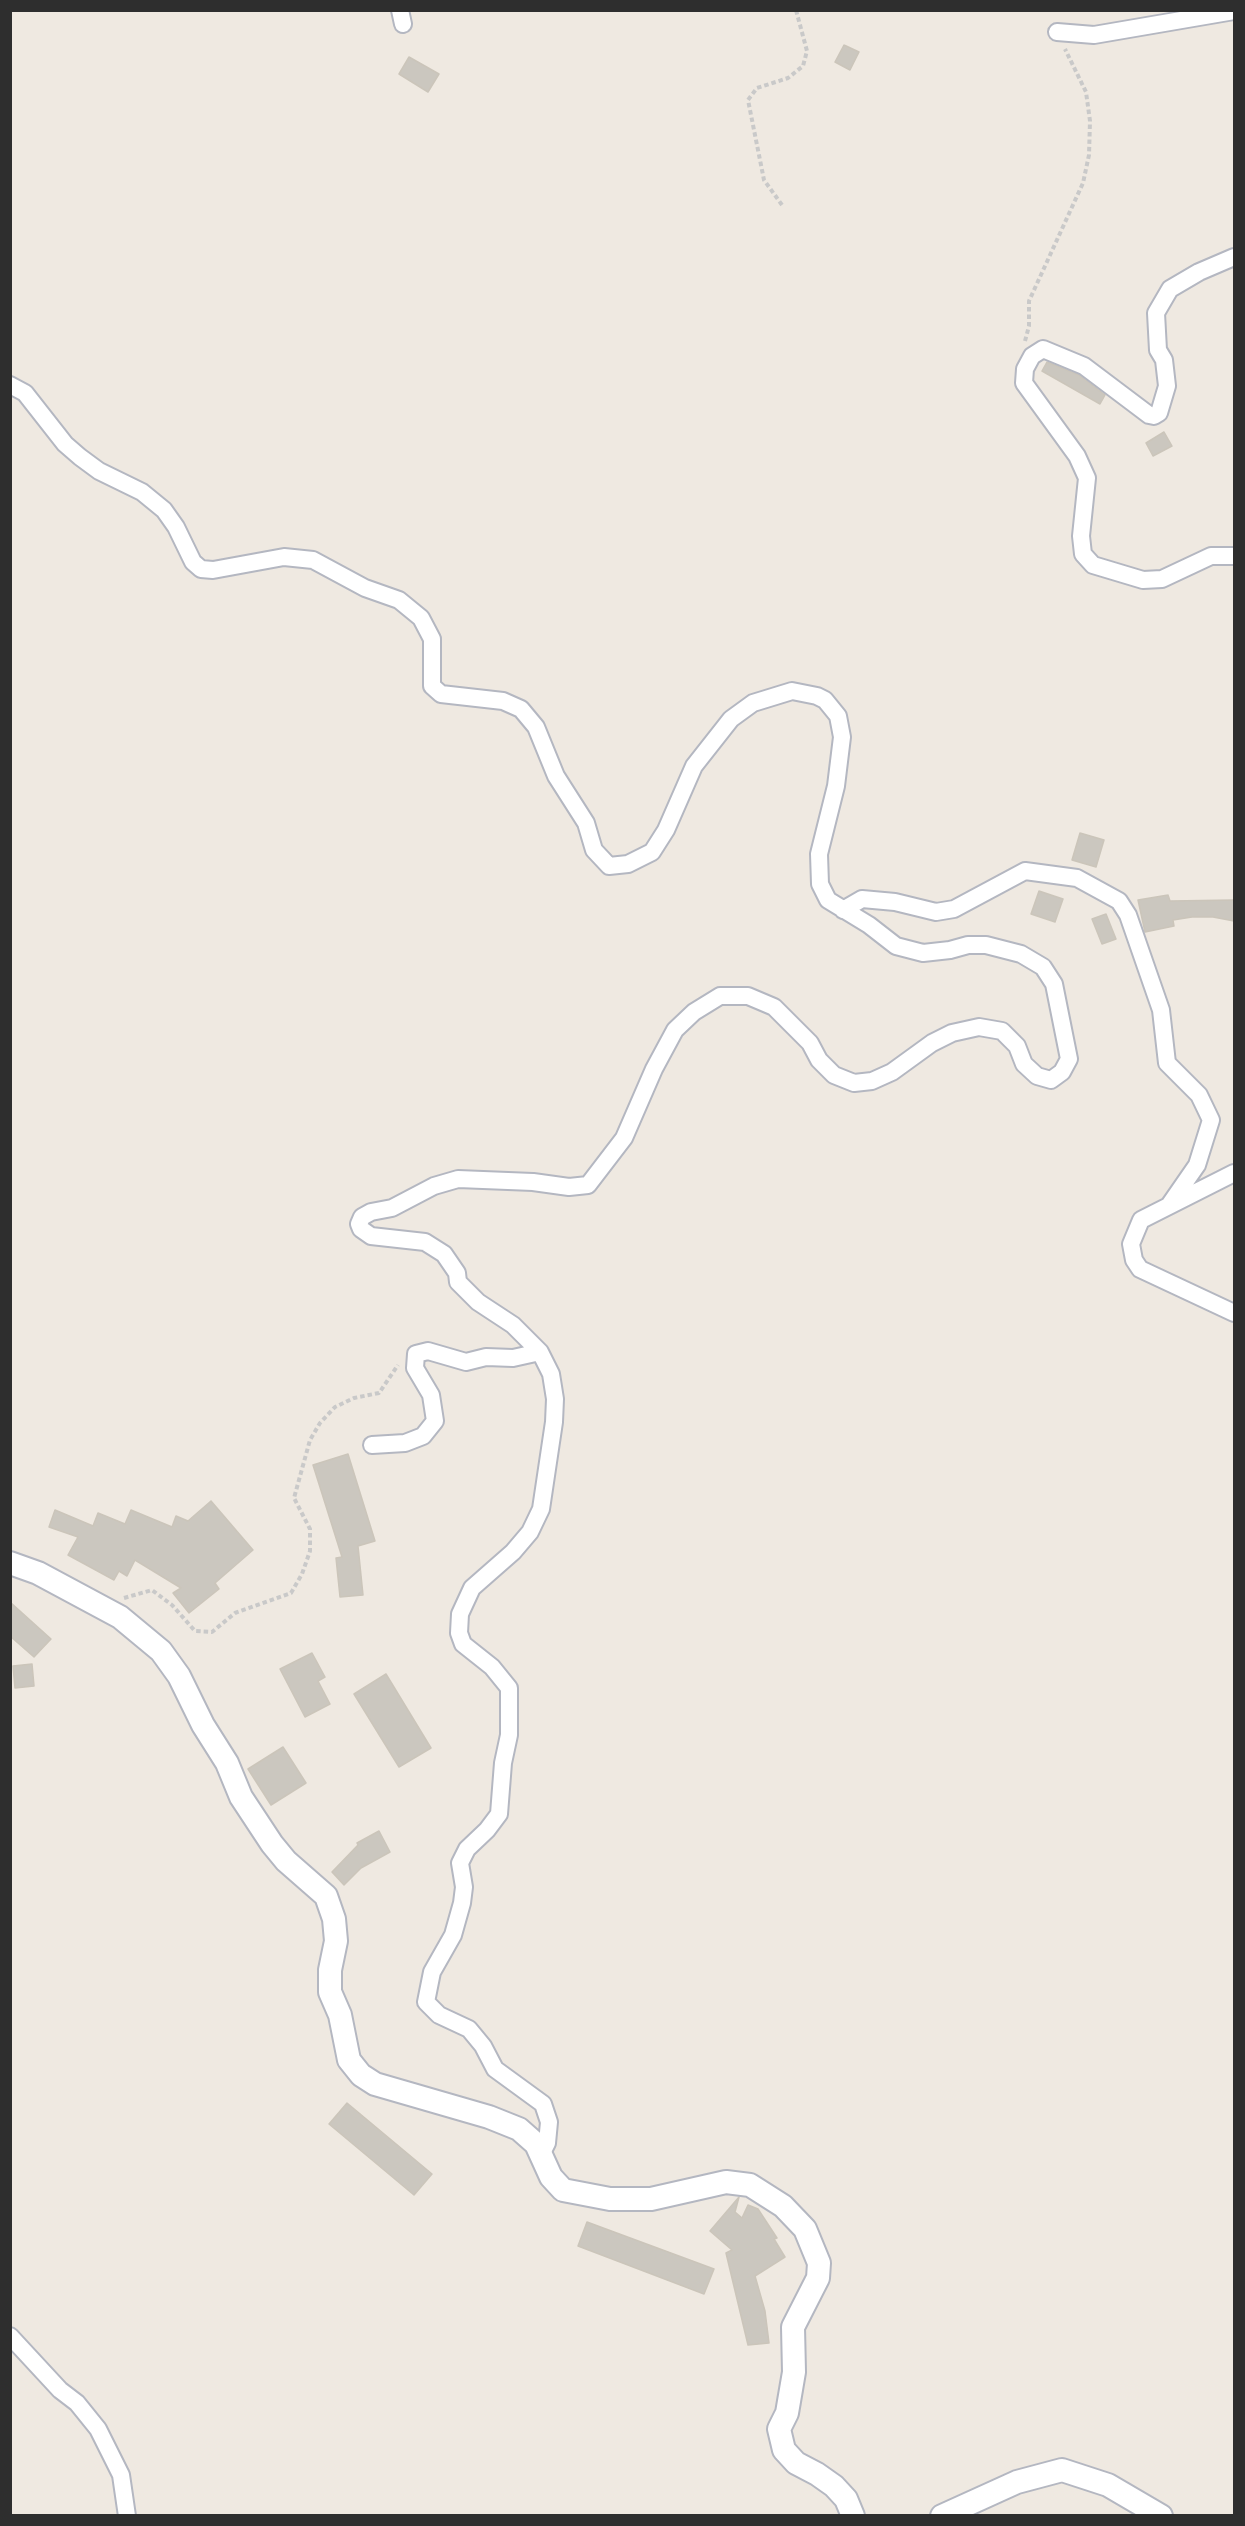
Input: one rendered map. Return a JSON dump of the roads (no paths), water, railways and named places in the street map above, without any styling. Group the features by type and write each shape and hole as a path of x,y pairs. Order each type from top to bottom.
{"street":[{"path":"1057,32 1094,35 1234,11"},
{"path":"1234,257 1199,272 1170,289 1156,313 1158,350 1164,360 1167,386 1160,413 1154,416 1084,366 1042,349 1032,356 1025,369 1024,383 1077,456 1087,478 1081,536 1083,554 1093,565 1143,580 1162,579 1210,556 1234,556"},
{"path":"10,385 25,393 65,444 80,457 99,471 142,492 164,510 176,527 193,562 201,569 213,570 284,557 313,560 365,588 399,600 421,618 432,639 432,686 441,694 503,700 521,709 536,727 556,777 586,823 594,850 609,866 628,864 652,852 666,830 694,766 731,719 753,703 792,691 825,700 838,716 842,737 836,786 819,854 820,884 828,900 869,925 896,946 923,953 968,945 986,945 1021,954 1043,967 1054,984 1069,1059 1062,1072 1051,1080 1037,1076 1024,1064 1017,1046 1002,1031 979,1027 952,1033 932,1043 892,1072 872,1081 854,1083 834,1075 819,1060 810,1043 774,1006 748,996 720,996 694,1012 675,1030 654,1069 624,1138 588,1185 569,1187 532,1182 458,1179 434,1186 392,1209 371,1212 362,1217 359,1224 361,1229 371,1236 424,1242 444,1254 457,1273 458,1282 478,1302 513,1325 540,1352 551,1374 555,1399 541,1509 531,1532 513,1552 472,1588 460,1614 459,1633 463,1644 492,1667 509,1688 509,1735 503,1763 499,1814 487,1830 467,1849 460,1863 462,1903 453,1935 432,1972 426,2002 440,2015 469,2029 483,2046 495,2069 543,2104 549,2122 547,2143 540,2157"},
{"path":"843,910 862,899 895,902 936,912 954,909 1025,871 1077,878 1119,901 1128,915 1161,1010 1167,1063 1199,1095 1208,1108 1211,1120 1197,1164 1170,1204"},
{"path":"1234,1173 1141,1220 1131,1244 1134,1260 1140,1269 1234,1313"},
{"path":"372,1445 405,1443 423,1436 435,1421 431,1395 415,1368 416,1354 428,1351 466,1362 486,1358 513,1358 540,1352"},
{"path":"10,1563 38,1573 105,1608 138,1629 161,1651 179,1676 203,1725 227,1763 241,1797 272,1844 286,1861 326,1896 334,1919 336,1941 330,1970 330,1992 340,2015 349,2060 361,2075 375,2084 519,2128 536,2144 551,2177 563,2190 610,2199 651,2199 726,2182 750,2185 783,2206 806,2229 819,2263 818,2278 793,2327 794,2372 786,2413 779,2429 784,2450 796,2463 834,2486 846,2499 853,2516"},
{"path":"10,2337 60,2390 77,2403 98,2429 121,2475 127,2516"},
{"path":"942,2516 1017,2482 1062,2470 1108,2485 1161,2516"}]}
